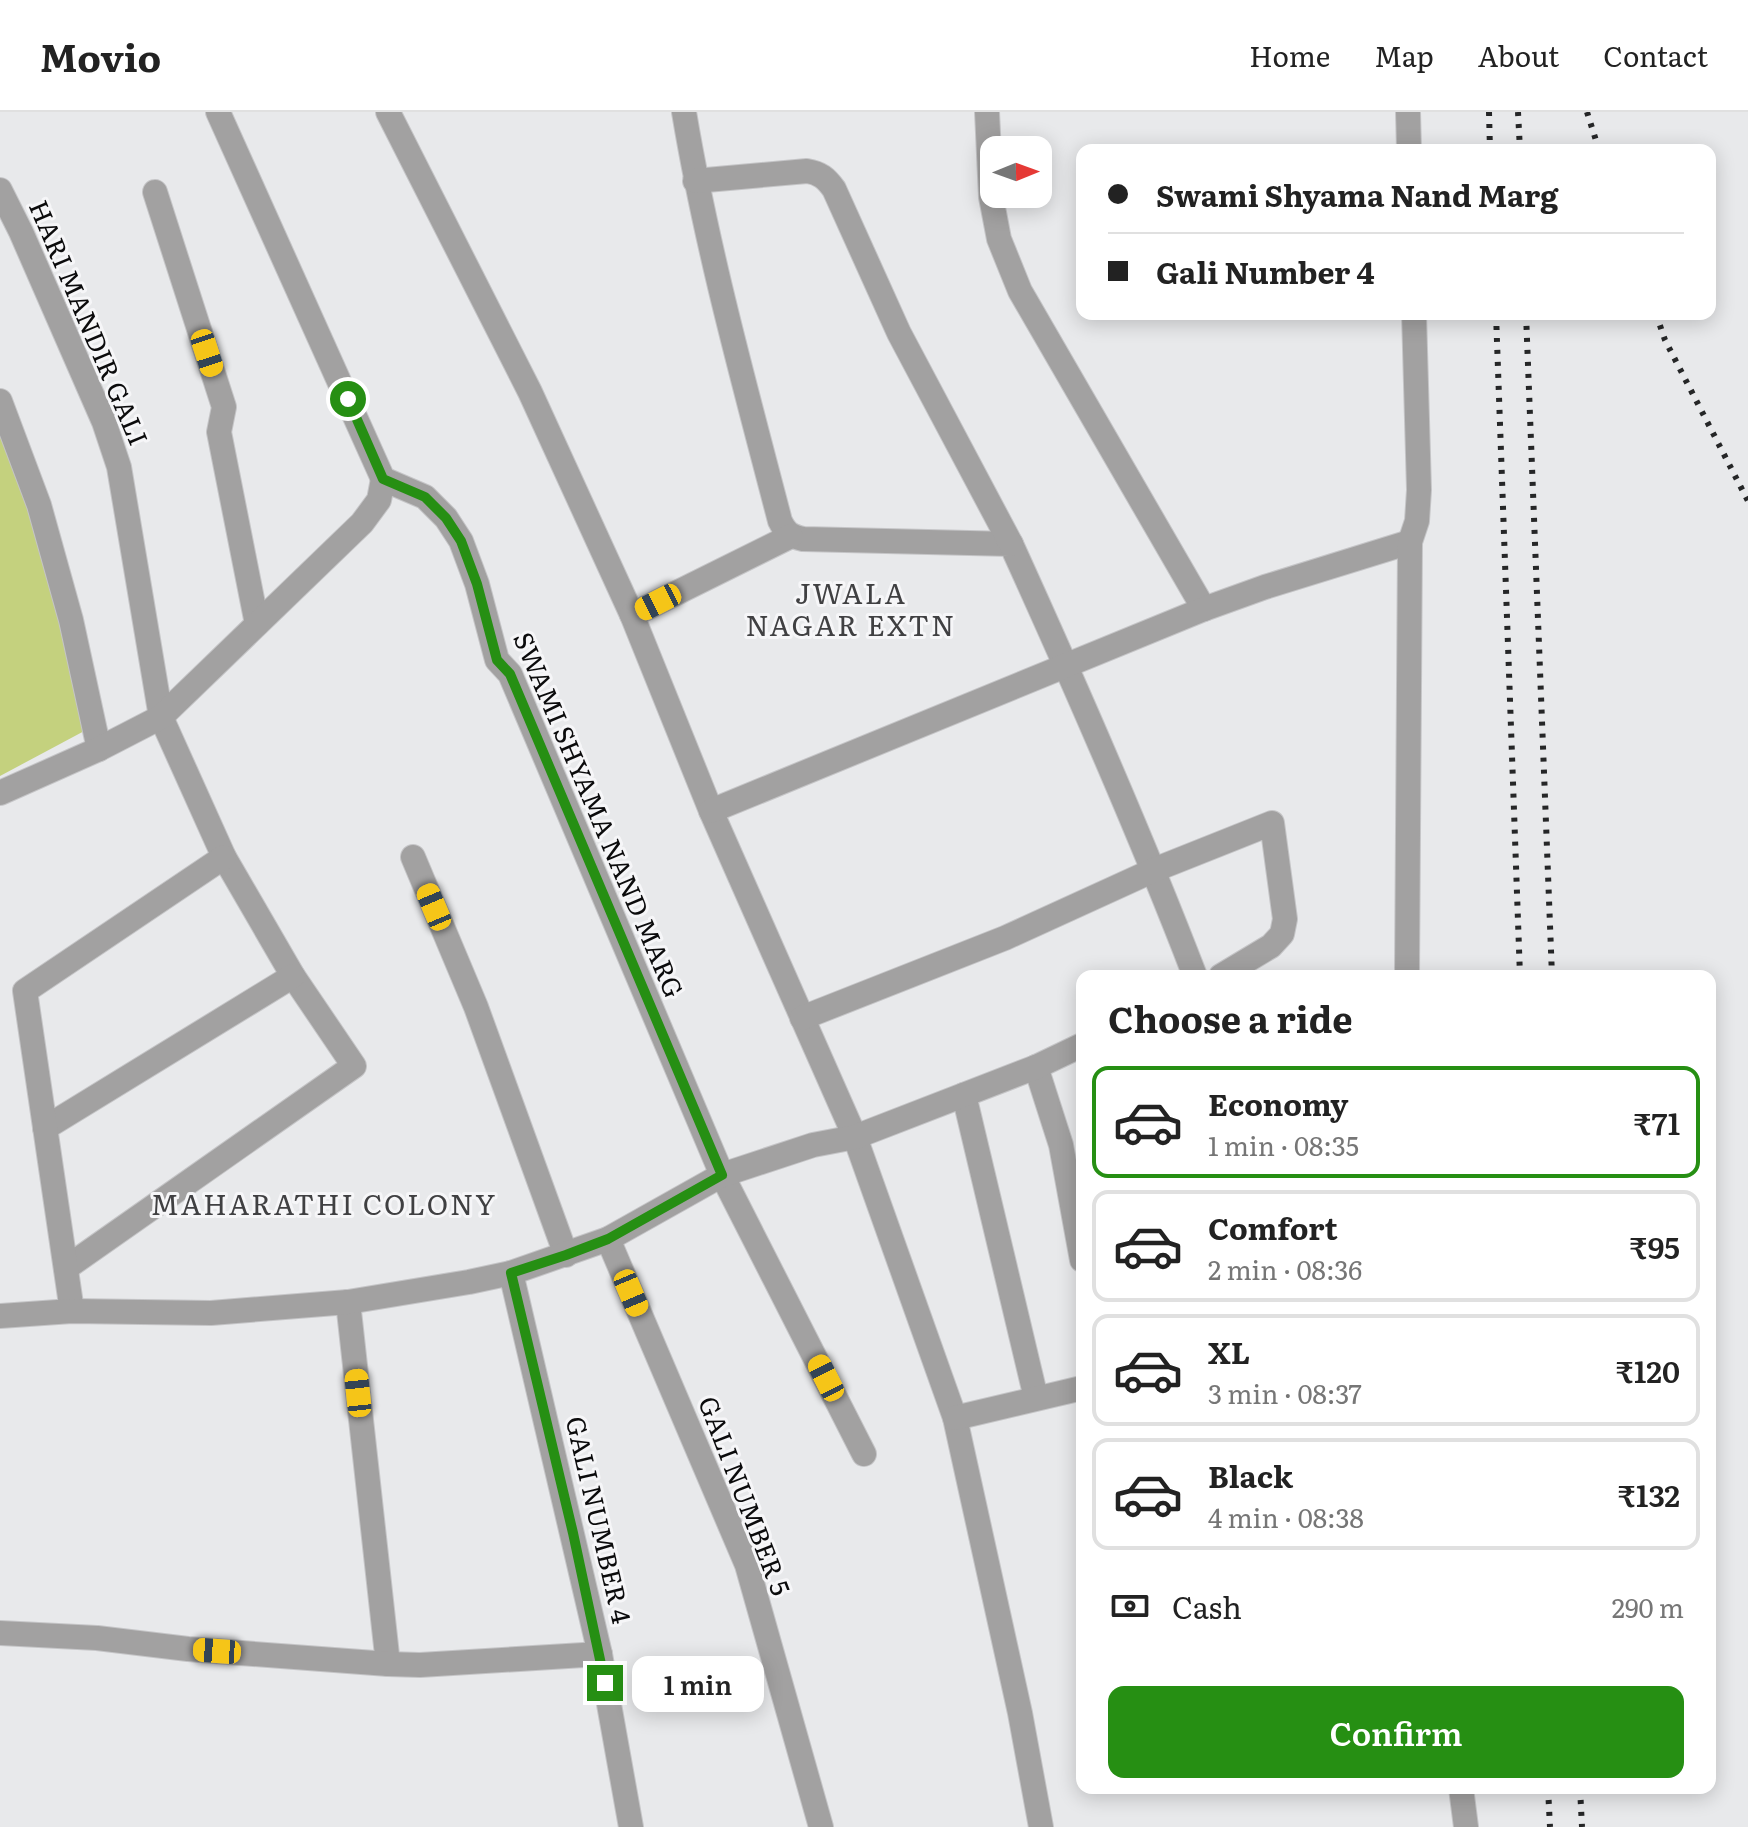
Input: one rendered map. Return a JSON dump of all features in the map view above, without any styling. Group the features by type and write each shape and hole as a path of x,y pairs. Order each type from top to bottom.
{"street":[{"path":"0,793 99,749 161,717 362,523 379,500 383,479 218,112"},
{"path":"388,112 530,392 632,615 711,811 855,1137 955,1418 1020,1713 1041,1827"},
{"path":"684,112 695,181 725,310 784,530 791,536 803,539 845,542 1011,544"},
{"path":"987,112 991,197 999,239 1020,291 1204,609"},
{"path":"1408,112 1409,144"},
{"path":"695,181 807,171 817,172 834,189 899,333 1011,544 1154,870 1193,970"},
{"name":"HARI MANDIR GALI","path":"0,190 104,422 119,467 161,717 224,857 293,976 354,1066 66,1268"},
{"path":"155,192 224,407 219,432 257,624"},
{"path":"1407,970 1410,542 1417,521 1419,490 1414,320"},
{"path":"0,401 39,505 71,620 99,749"},
{"name":"SWAMI SHYAMA NAND MARG","path":"383,479 425,497 446,518 461,541 477,584 497,660 510,674 722,1175 864,1454"},
{"path":"632,615 791,536"},
{"path":"711,811 1204,609 1410,542"},
{"path":"802,1018 1005,938 1154,870 1272,823 1285,919 1282,934 1271,946 1231,970"},
{"path":"72,1311 25,991 224,857"},
{"path":"413,857 476,1007 566,1255"},
{"path":"45,1128 293,976"},
{"path":"0,1316 72,1311 211,1313 348,1302 511,1273 608,1239 722,1175 813,1145 855,1137 1036,1067 1076,1048"},
{"path":"1036,1067 1061,1145 1076,1227"},
{"path":"964,1095 1036,1398"},
{"name":"GALI NUMBER 5","path":"608,1239 747,1565 821,1827"},
{"name":"GALI NUMBER 4","path":"511,1273 600,1654 631,1827"},
{"path":"348,1302 388,1664"},
{"path":"955,1418 1076,1389"},
{"path":"0,1633 97,1638 188,1649 388,1664 420,1665 600,1654"},
{"path":"1462,1794 1466,1827"}],"green space":[{"path":"0,428 26,491 88,729 0,776"}],"railway":[{"path":"1489,112 1490,144"},
{"path":"1518,112 1520,144"},
{"path":"1587,112 1597,144"},
{"path":"1496,320 1520,970"},
{"path":"1526,320 1552,970"},
{"path":"1658,320 1665,340 1748,501"},
{"path":"1548,1794 1550,1827"},
{"path":"1580,1794 1582,1827"}],"district":[{"name":"JWALA NAGAR EXTN","path":"851,610"},
{"name":"MAHARATHI COLONY","path":"324,1205"}],"route":[{"path":"348,399 383,479 425,497 446,518 461,541 477,584 497,660 510,674 722,1175 608,1239 511,1273 605,1683"}]}
